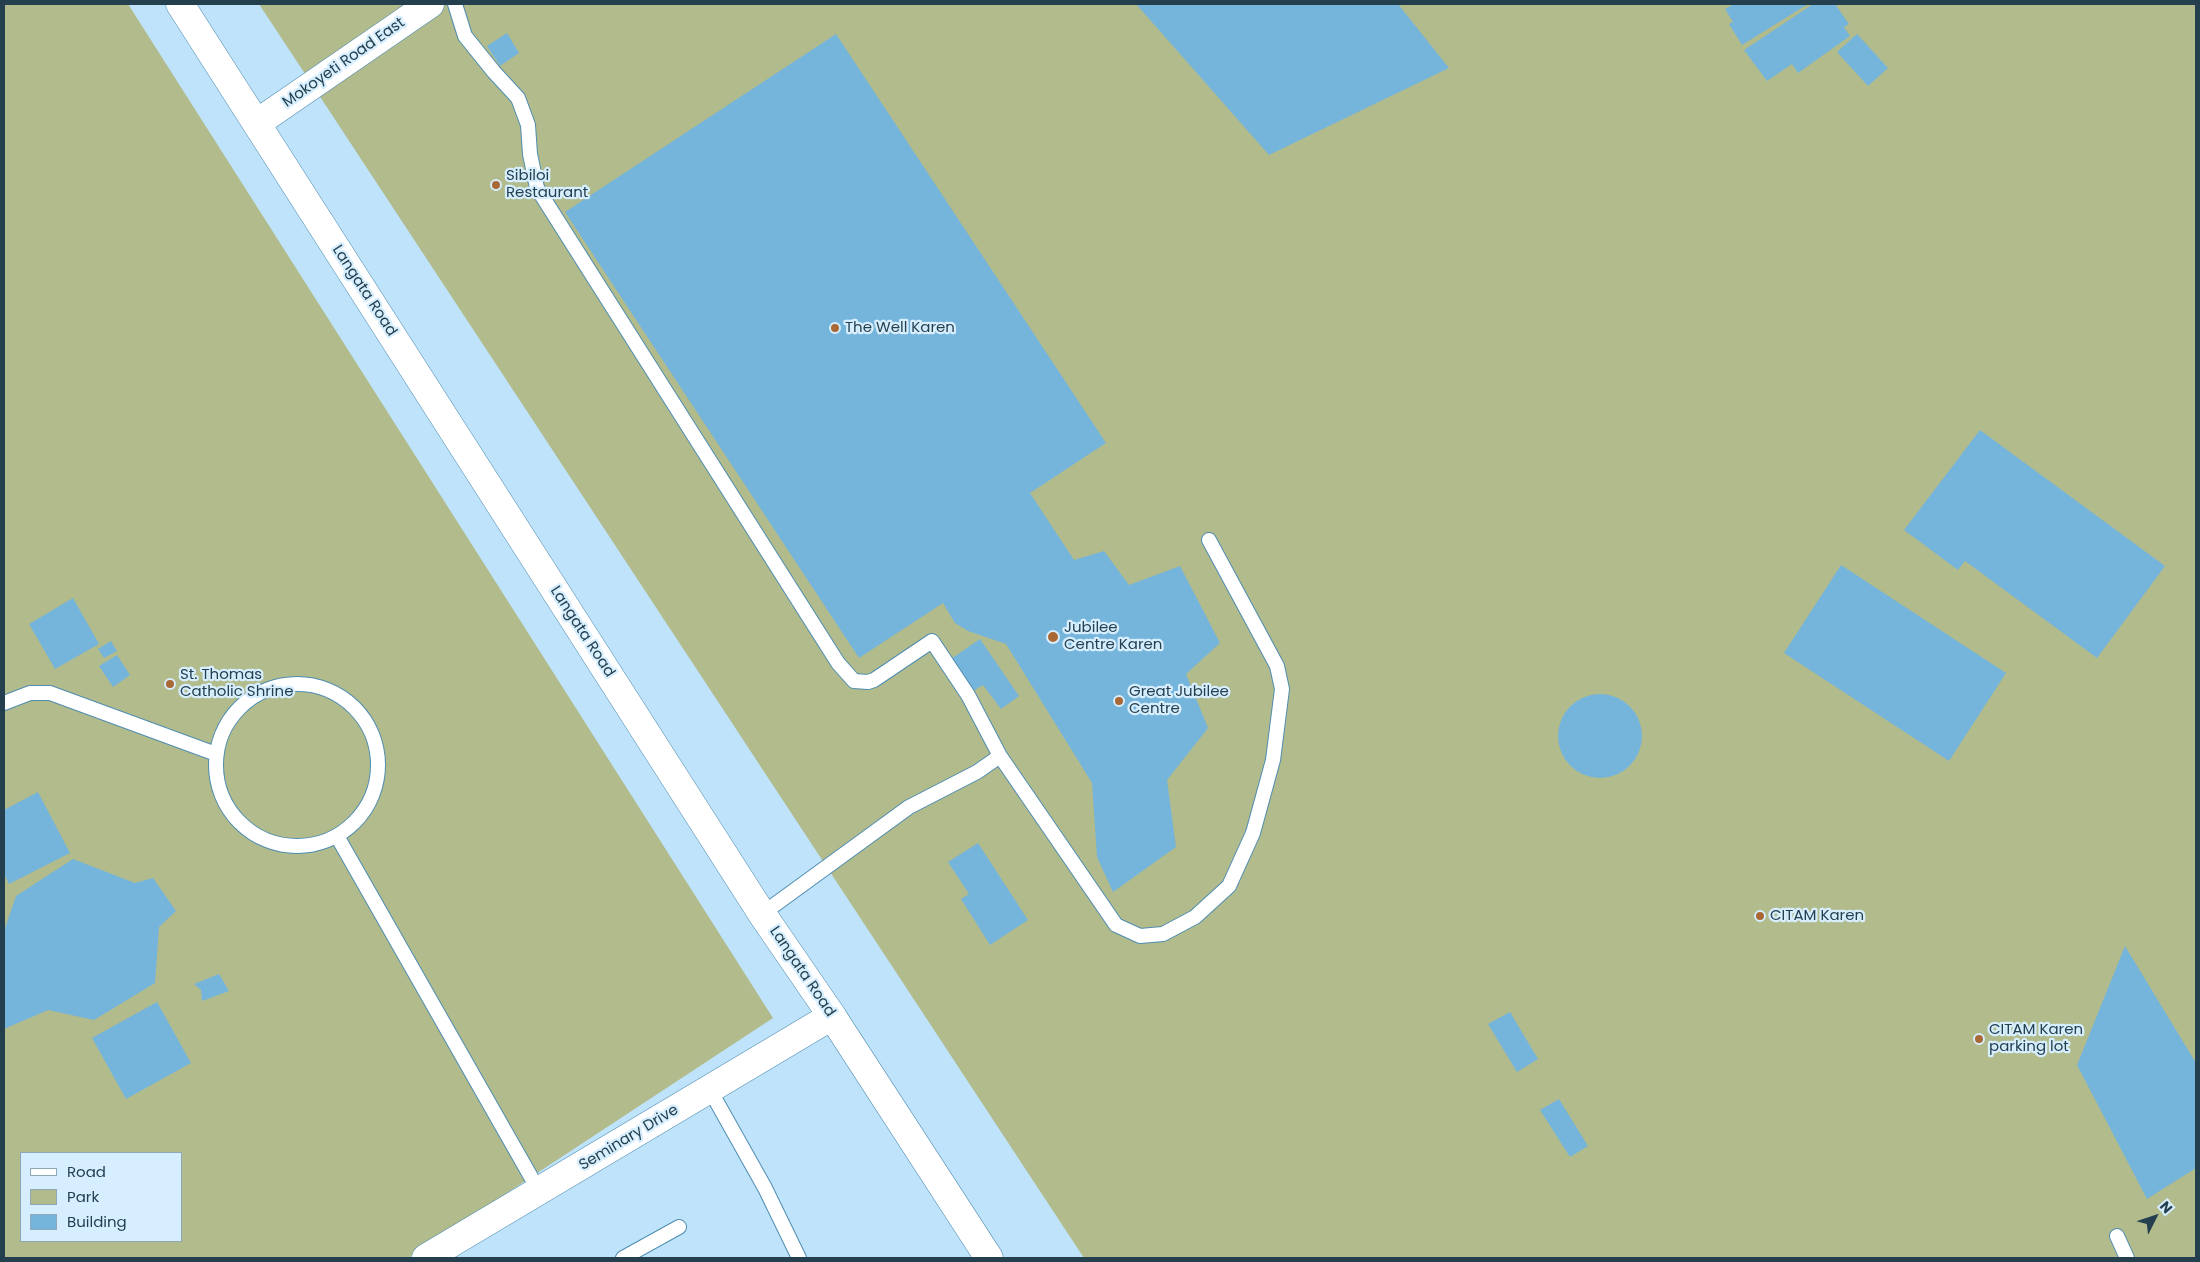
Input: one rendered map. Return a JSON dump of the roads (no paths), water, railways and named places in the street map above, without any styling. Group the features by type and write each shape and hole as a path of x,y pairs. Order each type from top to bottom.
{"main road":[{"name":"Langata Road","path":"180,4 762,914 832,1016 989,1258"},
{"name":"Mokoyeti Road East","path":"257,123 430,4"},
{"name":"Seminary Drive","path":"426,1258 832,1016"}],"lane":[{"path":"455,4 465,36 518,98 528,125 530,154 537,188 838,663 854,681 868,682 932,641 968,695 1000,756 1116,925 1140,936 1163,934 1195,917 1229,886 1253,833 1273,760 1282,689 1277,666 1209,540"},
{"path":"300,684 329,690 354,707 371,732 378,761 374,791 360,817 337,836 308,846 278,844 251,832 230,811 217,783 216,754 225,725 244,702 270,688 300,684"},
{"path":"4,702 30,693 50,693 216,754"},
{"path":"762,914 909,807 976,772 1000,756"},
{"path":"337,836 539,1191"},
{"path":"710,1090 765,1188 799,1258"},
{"path":"622,1258 679,1227"},
{"path":"2117,1236 2127,1258"}],"place":[{"name":"Sibiloi Restaurant","path":"496,185"},
{"name":"The Well Karen","path":"835,328"},
{"name":"Jubilee Centre Karen","path":"1053,637"},
{"name":"St. Thomas Catholic Shrine","path":"170,684"},
{"name":"Great Jubilee Centre","path":"1119,701"},
{"name":"CITAM Karen","path":"1760,916"},
{"name":"CITAM Karen parking lot","path":"1979,1039"}]}
